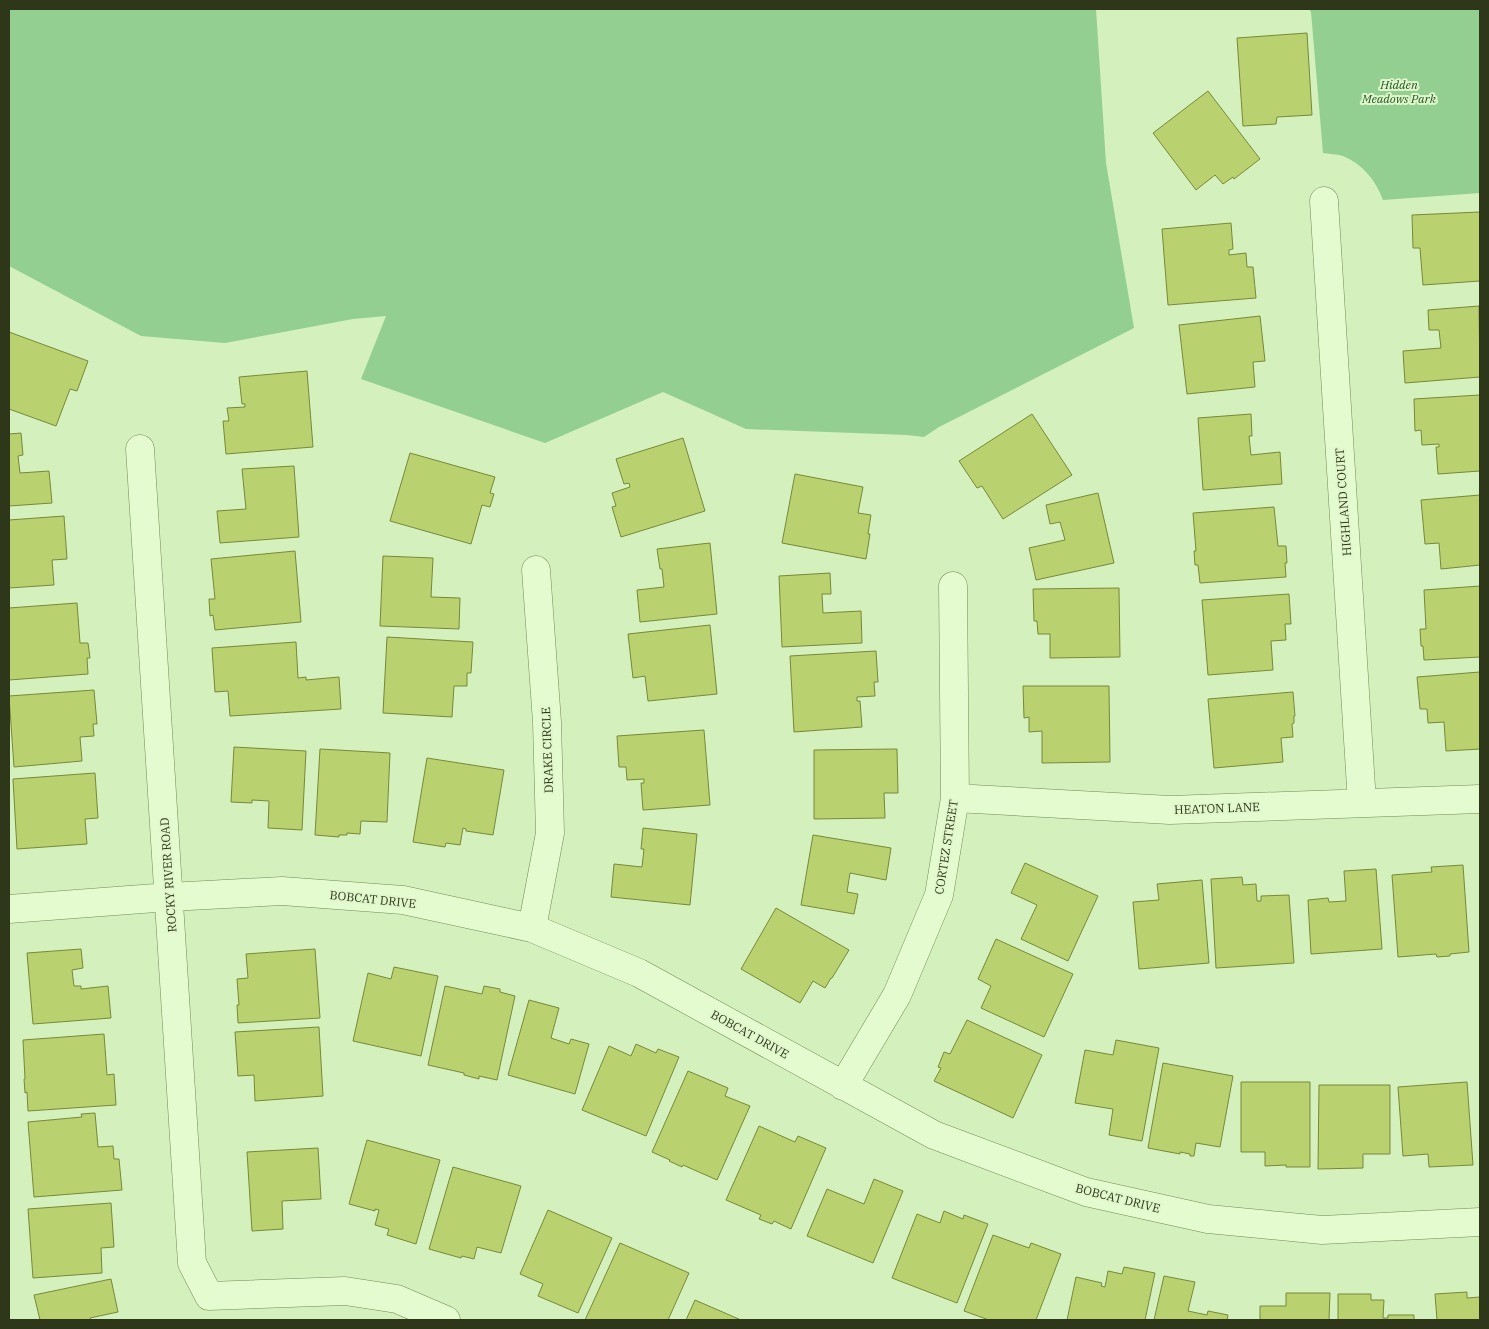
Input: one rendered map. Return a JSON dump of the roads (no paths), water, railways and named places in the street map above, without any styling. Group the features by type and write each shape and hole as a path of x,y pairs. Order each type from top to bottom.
{"street":[{"name":"HIGHLAND COURT","path":"1324,201 1362,803"},
{"name":"ROCKY RIVER ROAD","path":"140,449 192,1263 210,1296 345,1291 398,1299 446,1320"},
{"name":"DRAKE CIRCLE","path":"532,928 550,833 547,722 536,570"},
{"name":"CORTEZ STREET","path":"843,1086 897,995 940,895 955,798 953,586"},
{"name":"HEATON LANE","path":"955,798 1170,810 1480,799"},
{"name":"BOBCAT DRIVE","path":"9,909 282,891 403,900 532,928 639,973 934,1136 1086,1192 1208,1219 1322,1230 1480,1222"}],"park label":[{"name":"Hidden Meadows Park","path":"1399,91"}]}
